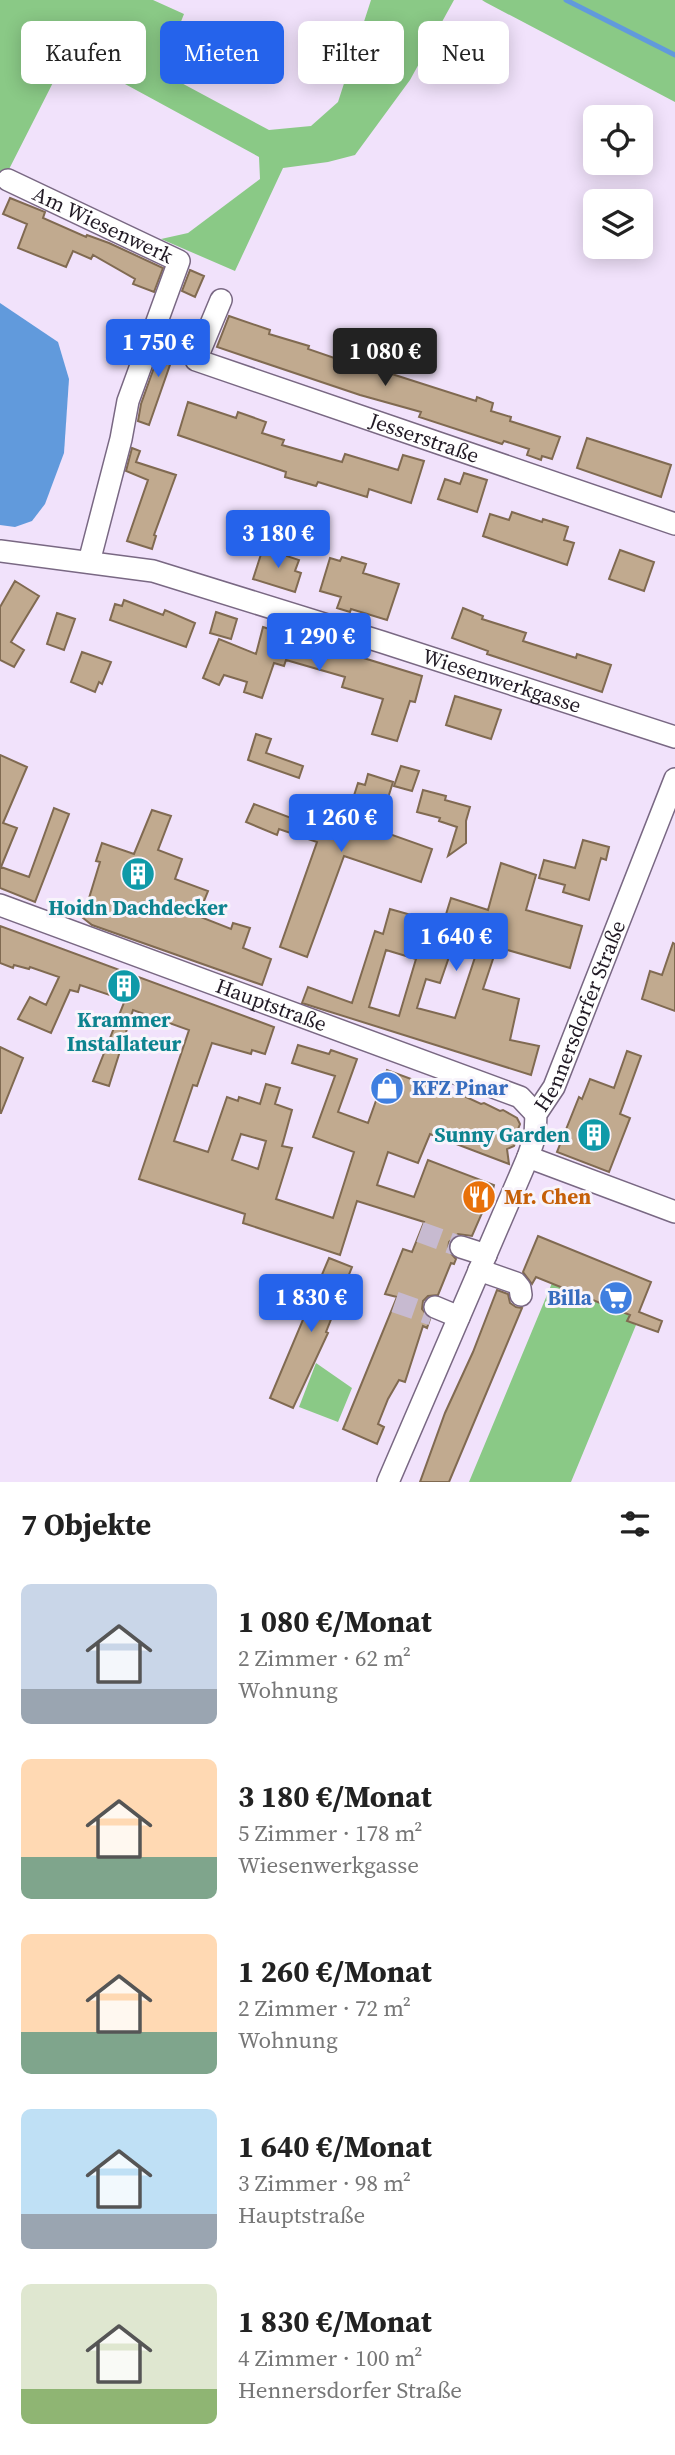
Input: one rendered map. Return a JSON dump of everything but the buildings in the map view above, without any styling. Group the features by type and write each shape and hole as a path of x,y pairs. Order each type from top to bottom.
{"street":[{"name":"Am Wiesenwerk","path":"8,180 179,261 128,401 121,439 89,562"},
{"name":"Jesserstraße","path":"221,300 196,360 675,524"},
{"name":"Wiesenwerkgasse","path":"4,557 89,562 153,571 675,737"},
{"name":"Hennersdorfer Straße","path":"388,1482 528,1157 535,1136 536,1114 554,1087 675,779"},
{"name":"Hauptstraße","path":"0,905 520,1097 536,1114"},
{"path":"528,1157 675,1212"},
{"path":"461,1247 516,1283 520,1287 521,1295"},
{"path":"434,1311 457,1321"}],"green space":[{"path":"0,0 153,0 184,14 181,21 160,21 160,84 183,84 269,130 311,126 338,102 344,84 404,84 404,21 364,21 371,0 454,0 442,21 418,21 418,65 355,155 283,168 235,271 161,239 188,233 260,179 259,157 125,84 146,84 146,21 21,21 21,84 52,84 0,187"},
{"path":"482,0 675,0 675,102 485,2"},
{"path":"552,1283 630,1315 628,1321 636,1325 571,1482 469,1482"},
{"path":"316,1363 352,1388 338,1422 299,1407"}],"water":[{"path":"0,303 58,342 69,379 64,453 45,504 32,521 15,527 0,525"}],"waterway":[{"path":"566,0 675,55"}],"tunnel":[{"path":"420,1232 461,1247"},
{"path":"395,1302 432,1315"}],"place":[{"name":"Hoidn Dachdecker","path":"138,874"},
{"name":"Krammer Installateur","path":"124,986"},
{"name":"KFZ Pinar","path":"387,1088"},
{"name":"Sunny Garden","path":"594,1135"},
{"name":"Mr. Chen","path":"479,1197"},
{"name":"Billa","path":"616,1298"}]}
